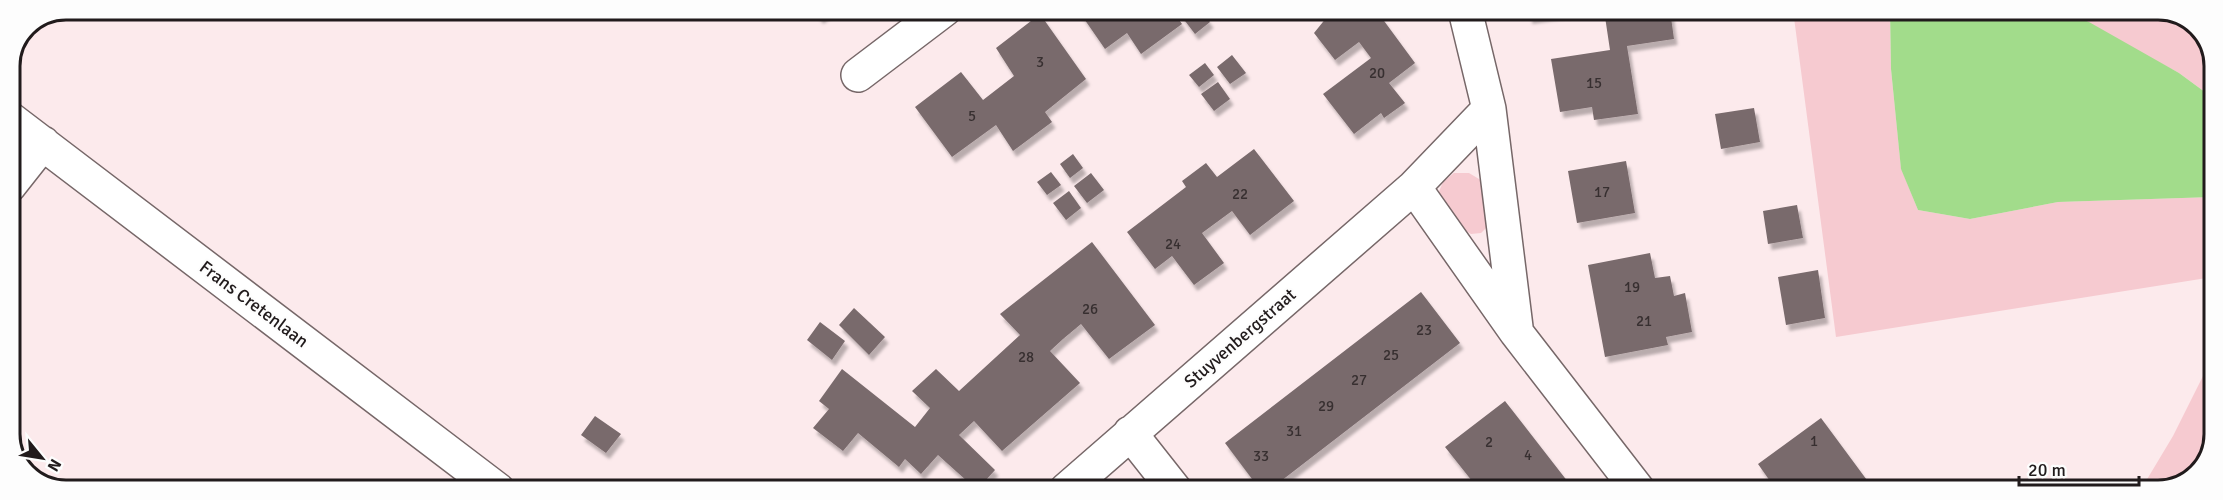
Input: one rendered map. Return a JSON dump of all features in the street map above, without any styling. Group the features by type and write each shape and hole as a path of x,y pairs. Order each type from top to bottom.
{"street":[{"path":"858,75 930,20"},
{"path":"1468,20 1489,109 1516,332"},
{"name":"Stuyvenbergstraat","path":"1077,480 1414,187 1489,109"},
{"name":"Frans Cretenlaan","path":"20,126 485,480"},
{"path":"20,172 43,143"},
{"path":"1414,187 1516,332 1630,480"},
{"path":"1130,433 1167,480"}],"shaded area":[{"path":"1794,20 1890,20 1891,69 1901,168 1918,210 1970,219 2058,202 2203,197 2204,278 1836,337"},
{"path":"1890,20 2084,20 2179,73 2203,91 2203,197 2058,202 1970,219 1918,210 1901,169 1891,69"},
{"path":"2079,20 2166,20 2175,23 2192,35 2200,48 2203,57 2203,91 2179,73"},
{"path":"1454,173 1469,173 1484,182 1491,223 1481,233 1471,234 1456,225 1438,194 1443,182"},
{"path":"2204,374 2204,434 2197,457 2188,469 2175,477 2166,480 2147,480 2173,436"}],"building":[{"path":"1032,20 1044,20 1086,79 1045,112 1052,122 1013,151 996,125 952,157 915,107 961,72 983,100 1014,76 996,48"},
{"path":"1085,20 1179,20 1182,24 1141,54 1127,33 1105,49"},
{"path":"1184,20 1208,20 1210,22 1195,34"},
{"path":"1325,20 1383,20 1415,63 1389,83 1405,103 1384,118 1381,113 1354,134 1323,94 1371,58 1359,42 1335,60 1314,33"},
{"path":"1606,20 1671,20 1674,39 1627,46 1638,114 1594,120 1592,107 1560,112 1551,59 1610,50"},
{"path":"1232,55 1246,73 1230,84 1217,67"},
{"path":"1205,63 1214,75 1199,87 1189,75"},
{"path":"1218,82 1230,99 1214,111 1201,94"},
{"path":"1754,108 1760,142 1721,149 1715,114"},
{"path":"1254,149 1294,201 1250,235 1232,211 1202,233 1224,263 1194,285 1172,256 1155,269 1127,232 1186,187 1182,181 1206,163 1217,177"},
{"path":"1073,154 1083,168 1070,178 1060,164"},
{"path":"1626,161 1635,213 1577,223 1568,171"},
{"path":"1051,172 1061,185 1047,195 1037,182"},
{"path":"1091,173 1104,190 1087,203 1074,186"},
{"path":"1069,191 1081,208 1066,220 1053,203"},
{"path":"1797,205 1803,238 1768,244 1763,211"},
{"path":"1092,242 1155,325 1109,359 1081,324 1063,339 1050,351 1080,383 1002,451 974,421 959,435 995,470 986,480 966,480 938,455 921,474 905,459 899,467 858,433 843,451 813,428 829,409 819,401 842,369 915,427 930,408 912,391 936,369 959,391 1020,335 1000,314"},
{"path":"1650,253 1655,278 1670,276 1674,296 1685,293 1692,332 1666,337 1668,345 1605,357 1588,265"},
{"path":"1818,270 1825,318 1786,325 1778,277"},
{"path":"1421,292 1460,343 1282,480 1253,480 1225,443"},
{"path":"854,308 885,337 869,355 839,325"},
{"path":"820,322 845,341 832,360 807,340"},
{"path":"1505,401 1566,480 1471,480 1445,447"},
{"path":"595,416 621,434 606,453 581,435"},
{"path":"1821,418 1867,480 1769,480 1758,464"}]}
